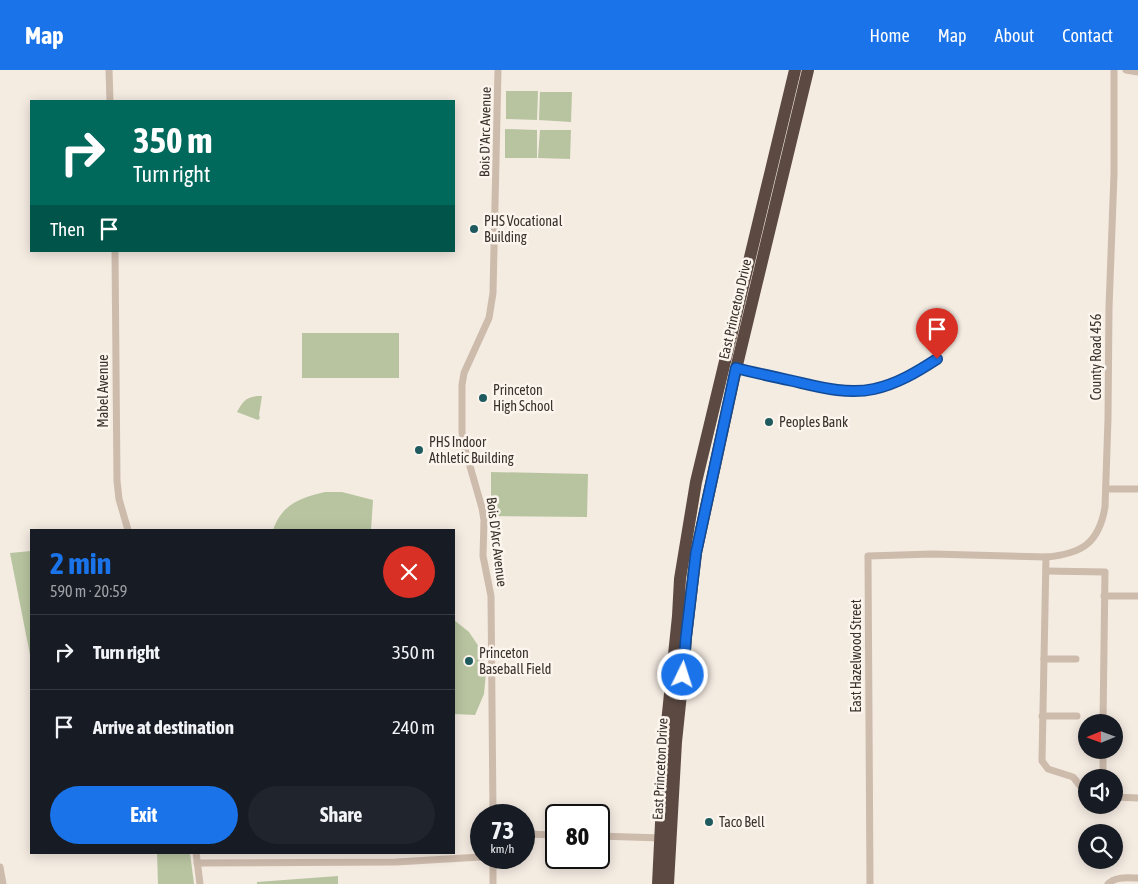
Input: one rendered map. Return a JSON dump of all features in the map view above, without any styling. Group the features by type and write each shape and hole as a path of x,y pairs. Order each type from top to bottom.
{"highway":[{"name":"East Princeton Drive","path":"658,884 661,838 667,822 676,742 692,575 710,485 730,367 795,70"},
{"name":"East Princeton Drive","path":"668,884 665,742 680,579 696,482 730,367 808,70"},
{"path":"696,482 710,485"}],"street":[{"path":"108,70 110,100"},
{"name":"Bois D'Arc Avenue","path":"493,804 491,596 483,556 484,520 482,508 463,442 462,385 464,373 489,318 493,293 498,70"},
{"name":"County Road 456","path":"996,556 1046,557 1063,556 1073,553 1092,538 1099,530 1103,520 1106,507 1109,312 1114,174 1114,70"},
{"path":"1126,70 1138,72"},
{"name":"Mabel Avenue","path":"115,252 117,481 119,499 128,529"},
{"path":"730,367 826,389 856,391 874,389 899,381 937,359"},
{"path":"1106,489 1138,489"},
{"name":"East Hazelwood Street","path":"870,884 868,556 932,554 996,556"},
{"path":"1046,557 1042,761 1048,769 1073,778 1078,783"},
{"path":"1046,571 1105,572 1103,714"},
{"path":"1104,596 1138,596"},
{"path":"1044,659 1076,659"},
{"path":"1042,716 1077,716"},
{"path":"1123,797 1138,798"},
{"path":"610,836 661,838"},
{"path":"196,854 200,884"},
{"path":"198,862 393,862 470,858"},
{"path":"0,866 3,884"},
{"path":"493,869 493,884"},
{"path":"1108,884 1117,878 1138,878"}],"green space":[{"path":"506,91 538,91 537,120 506,119"},
{"path":"540,92 572,92 571,122 539,120"},
{"path":"505,129 537,130 537,158 505,158"},
{"path":"540,130 571,130 570,159 538,158"},
{"path":"302,333 399,333 399,378 302,378"},
{"path":"262,396 260,418 258,420 237,412 245,401"},
{"path":"491,472 588,474 587,517 491,516"},
{"path":"325,492 342,492 373,500 371,529 273,529 281,514 287,508 293,503"},
{"path":"30,551 30,655 10,553"},
{"name":"Princeton Baseball Field","path":"455,621 469,632 481,650 486,672 484,694 475,715 455,714"},
{"path":"157,854 190,854 194,884 158,884"},
{"path":"338,876 338,884 257,884 257,882"}],"place":[{"name":"PHS Vocational Building","path":"474,229"},
{"name":"Princeton High School","path":"483,398"},
{"name":"Peoples Bank","path":"769,422"},
{"name":"PHS Indoor Athletic Building","path":"419,450"},
{"name":"Princeton Baseball Field","path":"469,661"},
{"name":"Taco Bell","path":"709,822"}],"route":[{"path":"683,675 692,575 736,368 826,389 856,391 874,389 899,381 937,359"}]}
